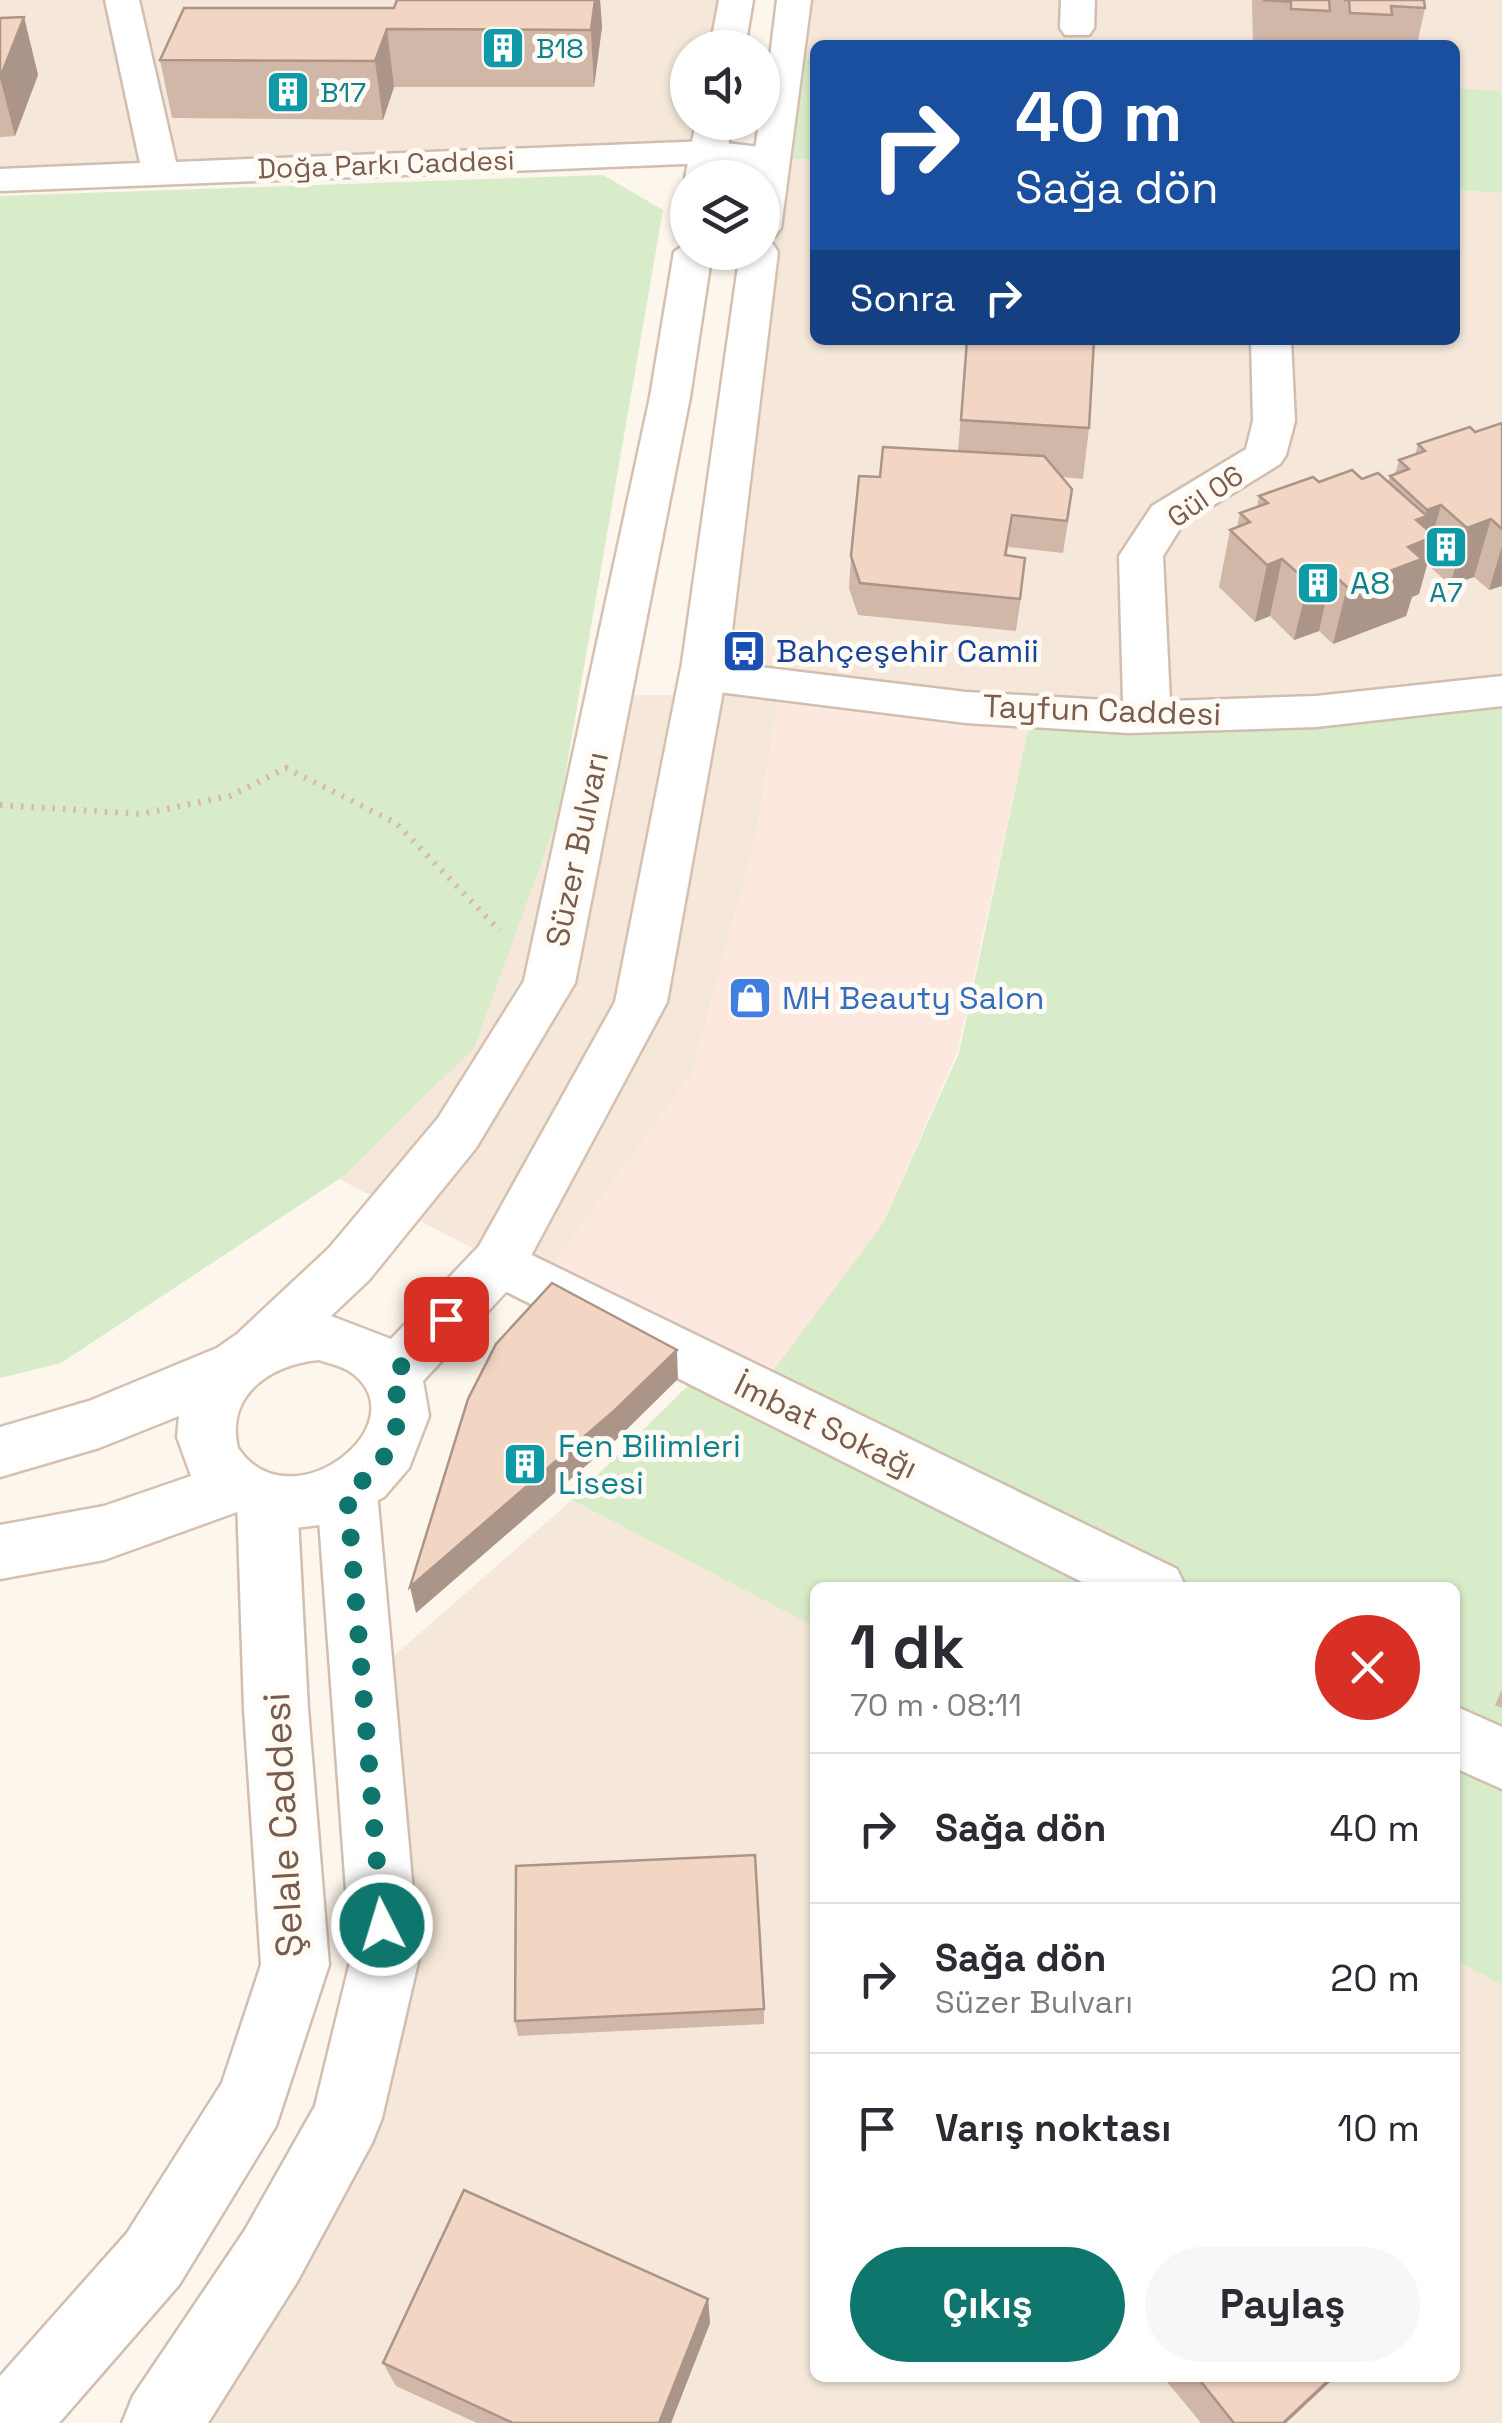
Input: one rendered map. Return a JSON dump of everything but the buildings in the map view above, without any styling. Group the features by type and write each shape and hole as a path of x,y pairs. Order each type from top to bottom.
{"street":[{"path":"122,0 160,172"},
{"path":"730,30 736,0"},
{"path":"772,158 794,0"},
{"name":"Doğa Parkı Caddesi","path":"0,180 709,151 772,158"},
{"name":"Süzer Bulvarı","path":"246,1358 349,1264 456,1132 549,982 670,397 689,270"},
{"path":"392,1376 499,1262 641,1002 703,675 757,270"},
{"name":"Gül 06","path":"1146,715 1141,556 1167,515 1265,455 1274,421 1271,345"},
{"name":"Tayfun Caddesi","path":"703,675 1006,711 1146,715 1378,708 1502,690"},
{"name":"İmbat Sokağı","path":"499,1262 1143,1582"},
{"path":"0,1452 99,1423 288,1338 320,1336 350,1342 375,1356 392,1376 401,1402 398,1429 368,1478 347,1492 300,1501 252,1492 216,1466 206,1444 205,1417 214,1390 246,1358"},
{"path":"0,1552 104,1533 252,1492"},
{"name":"Şelale Caddesi","path":"9,2423 153,2258 242,2117 251,2101 295,1964 276,1709 252,1492"},
{"path":"160,2423 180,2400 271,2256 347,2118 385,1958 347,1492"},
{"path":"1460,1738 1502,1759"}],"path":[{"path":"0,805 141,814 230,796 286,768 396,823 549,982"}],"shaded area":[{"path":"0,0 736,0 730,30 670,30 670,140 711,140 709,152 0,180"},
{"path":"794,0 1502,0 1502,91 1460,88 1460,40 810,40 810,59 786,58"},
{"path":"772,158 810,160 810,345 1460,345 1460,190 1502,193 1502,691 1190,716 717,668 760,270 780,270 780,160"},
{"path":"603,695 779,695 757,834 692,1074 540,1283 339,1179 472,1050"},
{"path":"779,695 1029,725 957,1053 881,1227 754,1397 540,1283 692,1074 757,834"},
{"path":"572,1500 810,1624 810,2382 1460,2382 1460,1963 1502,1985 1502,2423 160,2423 347,2118 364,1682"}],"green space":[{"path":"786,58 810,59 810,160 772,158 775,140 780,140"},
{"path":"1460,88 1502,91 1502,193 1460,190"},
{"path":"603,175 663,210 558,817 474,1048 342,1177 61,1363 0,1378 0,196"},
{"path":"1502,704 1502,1985 1460,1963 1460,1582 810,1582 810,1624 572,1500 707,1367 758,1391 883,1223 959,1053 1029,725 1322,728"}],"place":[{"name":"B18","path":"503,48"},
{"name":"B17","path":"288,92"},
{"name":"A7","path":"1446,547"},
{"name":"A8","path":"1318,583"},
{"name":"Bahçeşehir Camii","path":"744,651"},
{"name":"MH Beauty Salon","path":"750,998"},
{"name":"Fen Bilimleri Lisesi","path":"525,1464"}],"route":[{"path":"382,1925 347,1492 368,1478 385,1457 398,1429 401,1402 392,1376 446,1319"}]}
